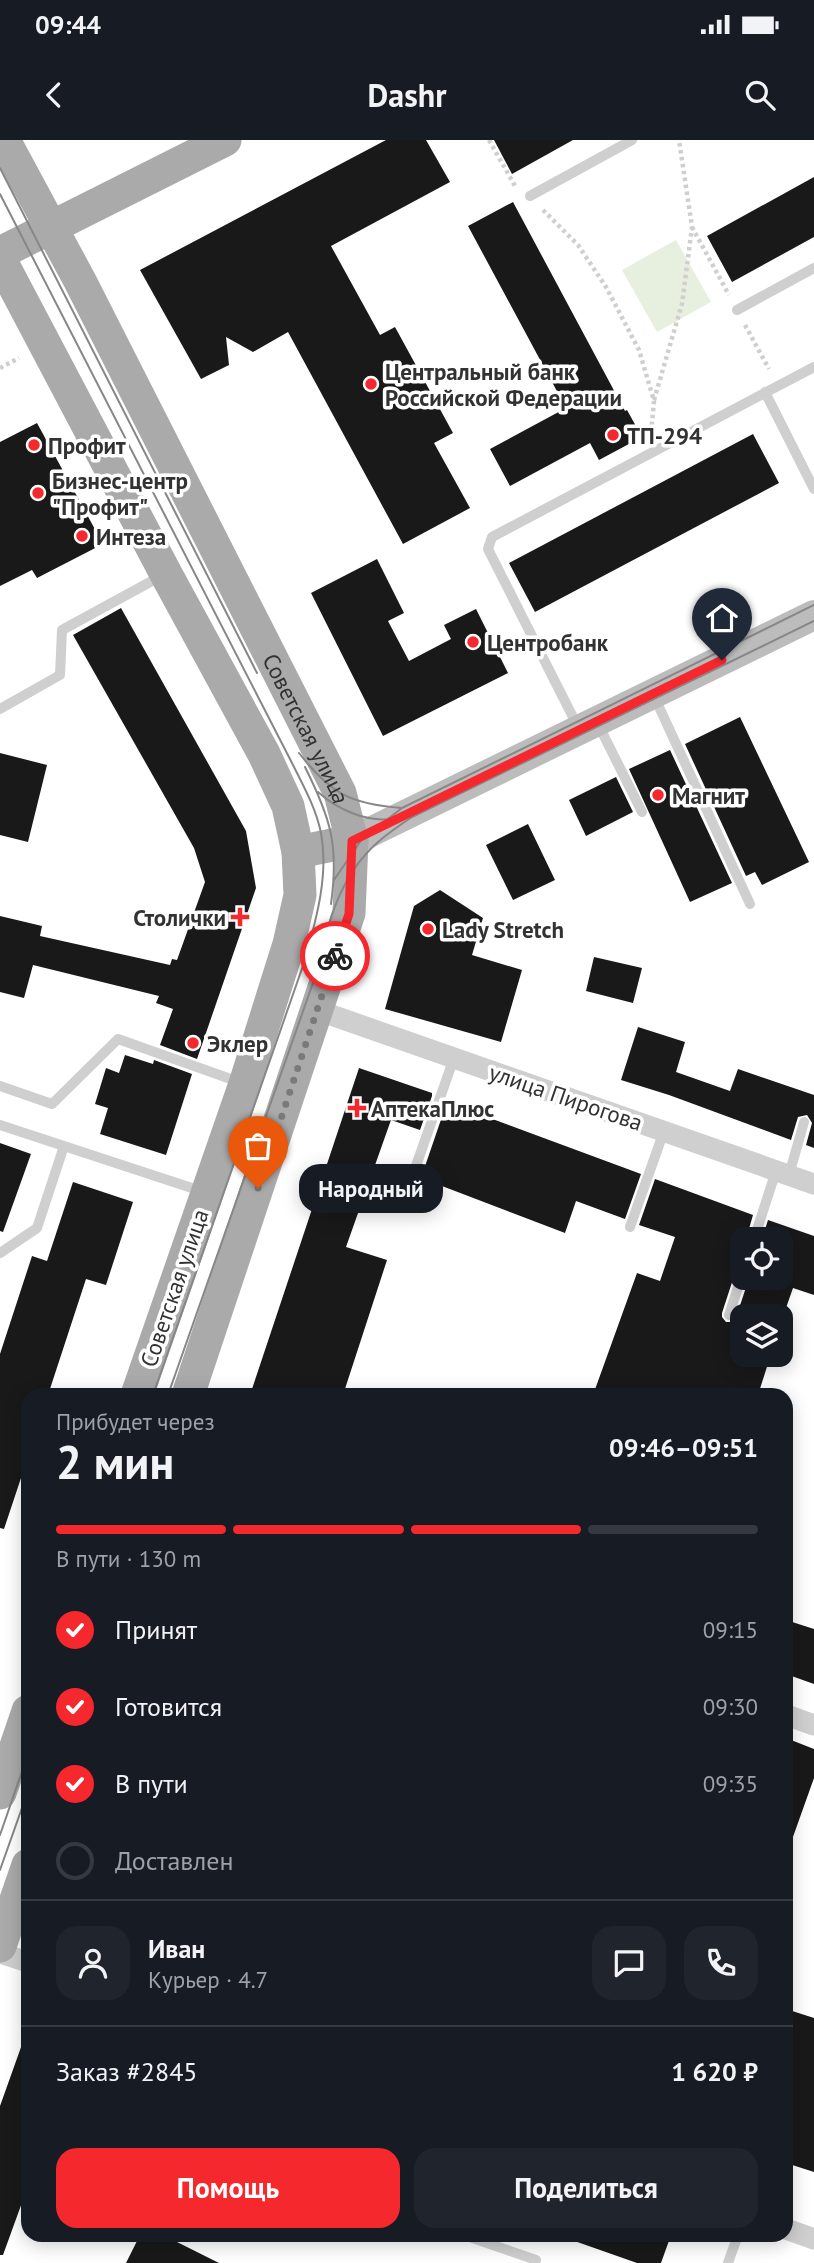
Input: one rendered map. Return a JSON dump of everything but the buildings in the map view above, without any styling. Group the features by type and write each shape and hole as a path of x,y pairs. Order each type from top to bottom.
{"main road":[{"name":"Советская улица","path":"4,140 80,281 334,781 346,811 352,841 349,914 190,1388"},
{"path":"0,253 225,140"},
{"name":"Советская улица","path":"0,259 274,775 288,806 298,852 300,895 289,944 245,1084 139,1388"},
{"path":"298,852 352,841 814,615"},
{"path":"0,1793 19,1728"},
{"path":"0,1946 21,1885"}],"street":[{"name":"улица Пирогова","path":"317,1010 814,1184"},
{"path":"793,1718 814,1725"},
{"path":"0,1953 21,1960"},
{"path":"793,2232 814,2239"}],"lane":[{"path":"530,197 632,140"},
{"path":"737,310 814,268"},
{"path":"642,812 588,726 488,548 489,541 492,537 814,367"},
{"path":"765,392 814,489"},
{"path":"0,709 60,675 62,630 166,573"},
{"path":"653,694 750,904"},
{"path":"0,1086 52,1104 118,1039 245,1084"},
{"path":"405,1197 454,1058"},
{"path":"759,1227 804,1122"},
{"path":"0,1125 206,1193"},
{"path":"630,1227 664,1131"},
{"path":"0,1254 37,1228 64,1146"},
{"path":"729,1315 737,1290"},
{"path":"484,2242 536,2260"},
{"path":"728,2263 736,2242"}],"path":[{"path":"489,140 515,186 530,197 578,245 606,287 639,349 654,401"},
{"path":"648,443 653,427 654,401 682,304 692,227 679,140"},
{"path":"0,368 19,358"}],"green space":[{"path":"676,240 711,302 657,332 622,270"}],"tram line":[{"path":"0,168 257,673"},
{"path":"0,194 305,788 321,833 323,865 320,897 305,960 155,1388"},
{"path":"334,880 362,839 402,808 814,605"},
{"path":"170,1388 314,980 335,906 352,872 363,857 385,836 412,817 814,621"},
{"path":"299,753 321,778 343,794 355,800 402,808"},
{"path":"305,767 331,833 334,865 331,904"},
{"path":"318,792 352,813 391,819"},
{"path":"0,1835 21,1774"},
{"path":"0,1870 21,1811"}],"way so far":[{"path":"258,1188 335,956"}],"place":[{"name":"Центральный банк Российской Федерации","path":"371,384"},
{"name":"ТП-294","path":"613,435"},
{"name":"Профит","path":"34,445"},
{"name":"Бизнес-центр \"Профит\"","path":"38,493"},
{"name":"Интеза","path":"82,536"},
{"name":"Центробанк","path":"473,642"},
{"name":"Магнит","path":"658,795"},
{"name":"Столички","path":"240,917"},
{"name":"Lady Stretch","path":"428,929"},
{"name":"Эклер","path":"193,1043"},
{"name":"АптекаПлюс","path":"357,1108"},
{"name":"Народный","path":"258,1188"}],"route":[{"path":"335,956 349,914 352,841 722,660"}]}
